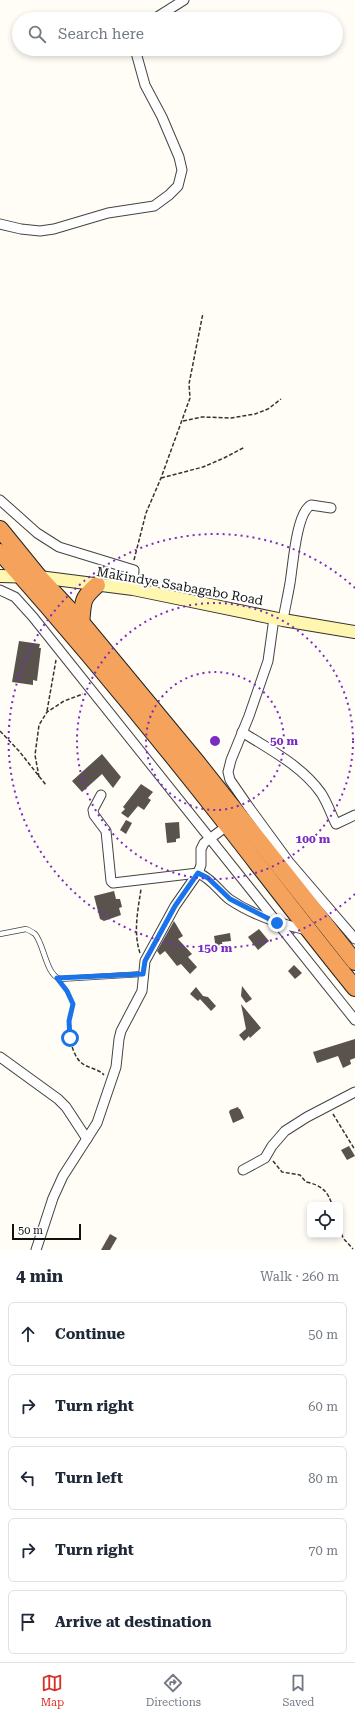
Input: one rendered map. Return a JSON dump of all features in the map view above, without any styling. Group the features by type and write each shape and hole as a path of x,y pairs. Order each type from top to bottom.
{"highway":[{"path":"0,529 39,577 81,622 205,773 355,962"},
{"path":"0,552 23,577 228,826 307,930 355,988"},
{"path":"81,622 83,601 88,593 97,584"}],"street":[{"path":"165,12 184,0"},
{"path":"0,224 21,229 40,231 54,229 108,213 154,206 178,186 182,170 179,157 162,117 145,85 137,56"},
{"path":"0,500 37,533 59,547 134,570 133,589"},
{"path":"331,508 311,505 306,509 303,516 295,546 290,582 278,619 268,661 229,768 230,780 289,862 355,938"},
{"name":"Makindye Ssabagabo Road","path":"0,576 39,577 133,589 278,619 355,632"},
{"path":"0,590 15,597 355,1020"},
{"path":"242,732 281,756 314,784 322,794 336,824 355,815"},
{"path":"101,796 93,810 94,815 106,831 111,881 116,884 198,873 208,878 230,899 277,923 307,930"},
{"path":"36,1250 53,1198 63,1176 97,1123 116,1067 119,1039 142,990 145,961 175,906 198,873 201,865 201,849 209,838 228,826"},
{"path":"0,1057 58,1099 66,1107 87,1139"},
{"path":"243,1170 265,1158 285,1131 327,1106 355,1092"}],"lane":[{"path":"0,934 26,929 34,933 39,940 50,968 57,978 143,974"}],"path":[{"path":"134,570 134,556 146,513 183,422 190,398 189,384 203,313"},
{"path":"183,422 202,417 231,418 255,414 268,410 281,399"},
{"path":"161,478 203,467 245,447"},
{"path":"39,776 35,755 39,725 47,712 53,683 57,648"},
{"path":"47,712 64,701 81,694 95,695"},
{"path":"0,731 19,751 46,786"},
{"path":"143,880 137,911 136,936 139,952 145,961"},
{"path":"57,978 67,991 73,1004 69,1021 70,1038 75,1054 84,1065 101,1072 106,1077 110,1088"},
{"path":"327,1106 355,1150"},
{"path":"269,1152 274,1164 282,1172 300,1175 306,1182 317,1184 324,1190 330,1202"},
{"path":"343,1238 353,1249"}],"building":[{"path":"19,641 40,644 39,648 41,648 37,681 33,680 33,685 12,682"},
{"path":"102,754 121,777 113,788 102,774 82,792 72,781"},
{"path":"141,784 153,792 148,798 151,800 144,810 138,806 128,818 121,813 125,809 123,807"},
{"path":"126,820 132,823 126,834 120,830"},
{"path":"179,822 180,838 176,839 176,842 167,843 165,823"},
{"path":"114,891 116,899 120,899 122,907 119,908 121,915 104,921 100,919 94,896"},
{"path":"174,921 183,936 178,939 192,954 188,957 197,967 190,974 181,964 177,966 165,951 160,955 157,951"},
{"path":"259,929 269,941 258,950 248,937"},
{"path":"230,933 231,941 222,942 223,948 216,949 214,936"},
{"path":"294,965 302,973 295,979 288,971"},
{"path":"242,986 252,999 246,1003 241,996"},
{"path":"196,987 203,996 208,997 216,1006 211,1011 200,999 198,1001 190,994"},
{"path":"241,1004 261,1028 250,1038 249,1036 244,1041 239,1035 246,1029"},
{"path":"355,1039 355,1058 350,1060 351,1064 343,1068 338,1056 317,1063 313,1052"},
{"path":"238,1107 244,1118 233,1123 229,1112 230,1110"},
{"path":"349,1146 355,1156 347,1160 341,1150"},
{"path":"110,1234 117,1238 110,1250 101,1250"}],"route":[{"path":"70,1038 69,1021 73,1004 67,991 57,978 143,974 145,961 175,906 198,873 208,878 230,899 277,923"}]}
